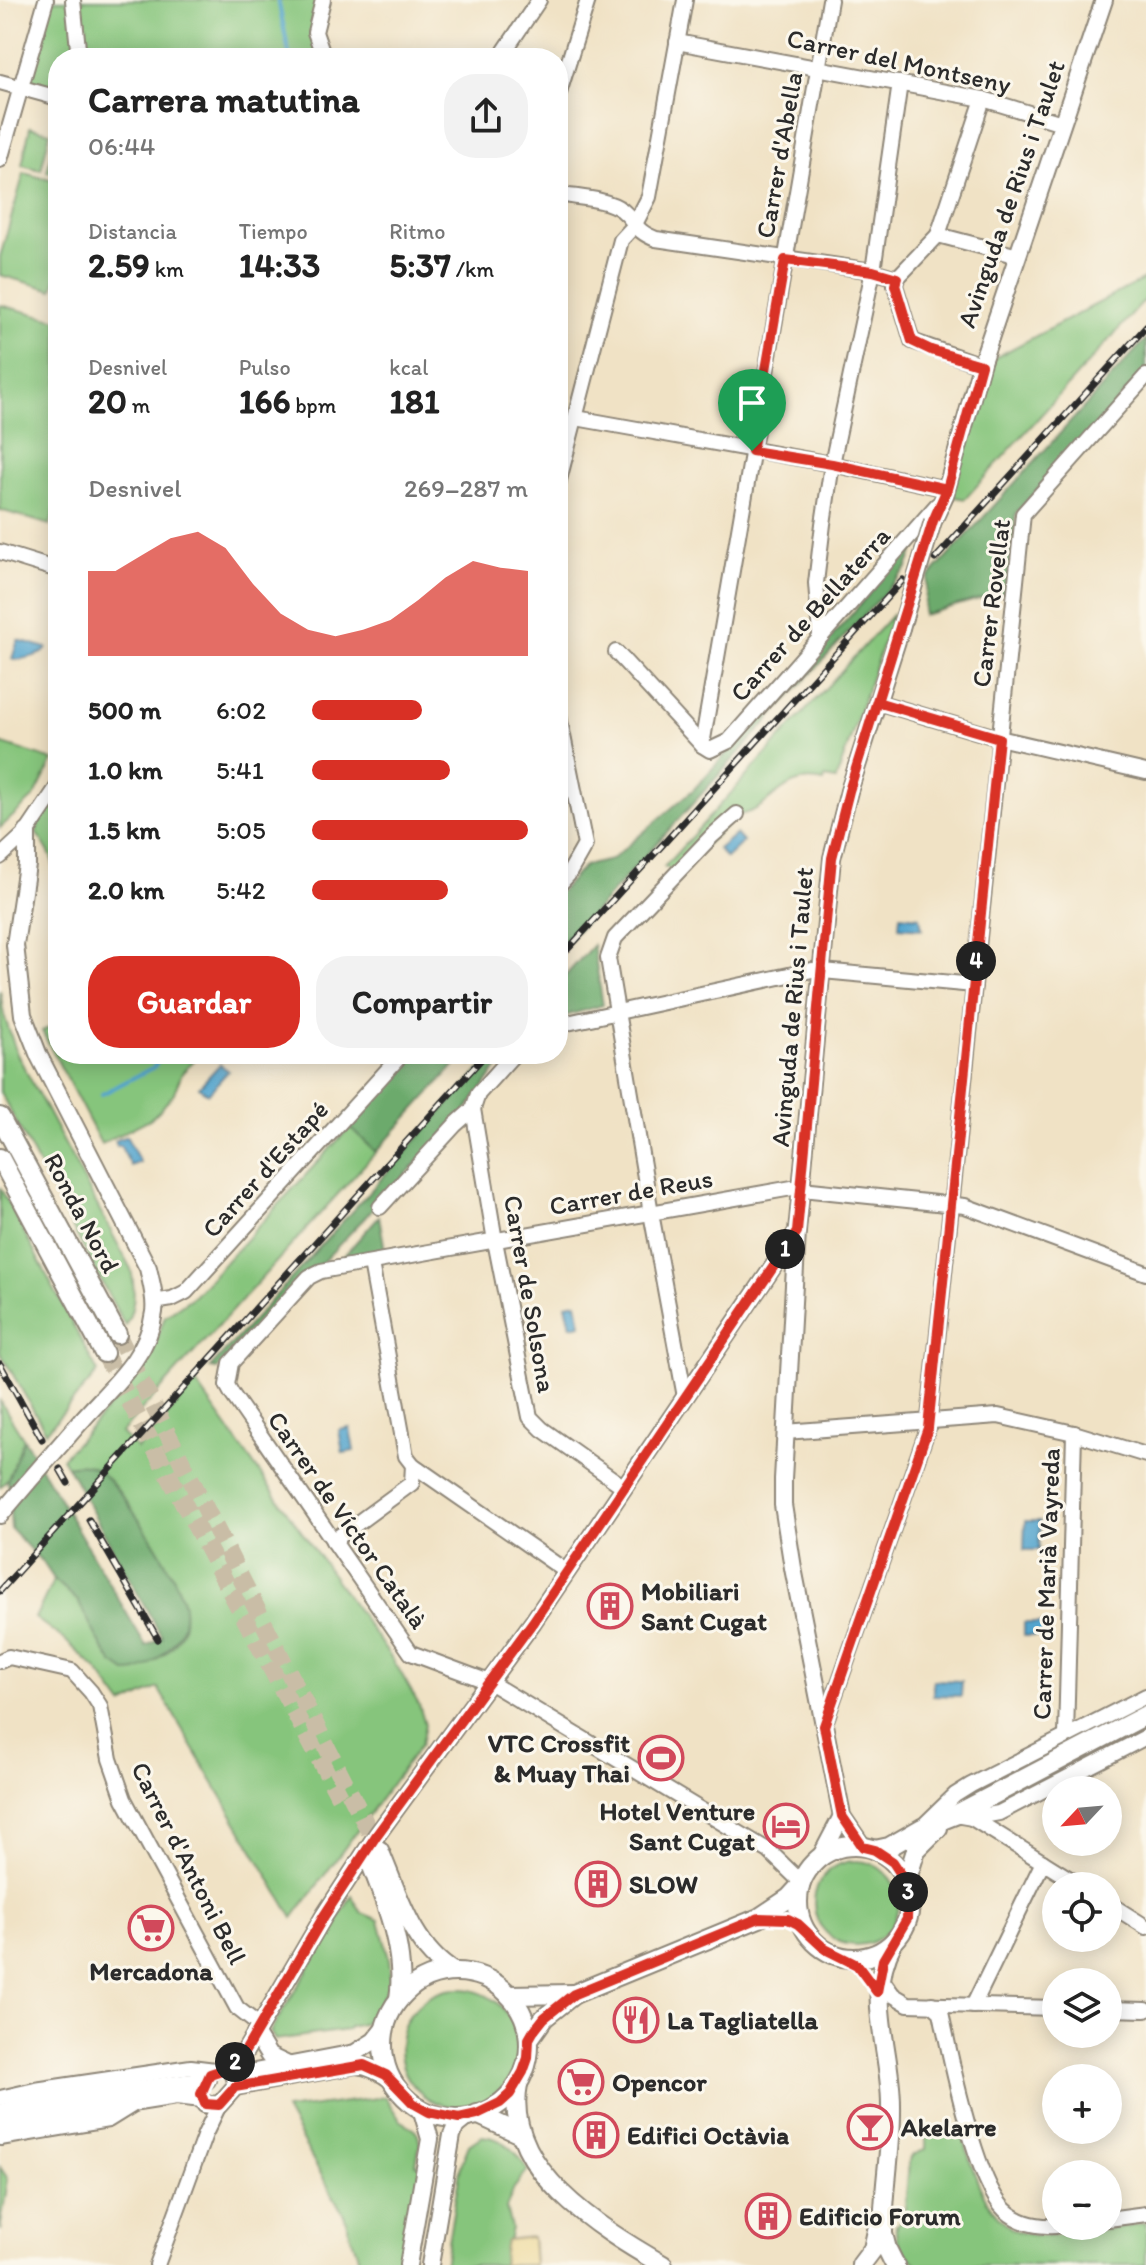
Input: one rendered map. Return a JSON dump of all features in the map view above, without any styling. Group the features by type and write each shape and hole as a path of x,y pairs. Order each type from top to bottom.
{"main road":[{"name":"Ronda Nord","path":"0,1117 117,1334"},
{"name":"Ronda Nord","path":"0,1158 104,1353"},
{"path":"895,2265 883,2234 891,2092 879,1984 883,1960 907,1919 909,1902 906,1882 913,1857 921,1843 964,1816 1146,1715"},
{"path":"529,2039 544,2018 574,1994 759,1918 789,1898 820,1858 839,1848 889,1847 922,1828 964,1816"},
{"path":"869,1848 893,1862 906,1882"},
{"path":"520,2134 472,2116 443,2116 421,2108 402,2094 393,2081 384,2054 386,2026 399,1999 401,1975 375,1857 423,1947 438,1963 453,1972 484,1977 509,1995 522,2016 529,2039 528,2058 514,2103 520,2134 547,2176 577,2208 605,2230 663,2265"},
{"path":"801,1884 799,1911 806,1932"},
{"path":"759,1918 792,1920 817,1944 863,1970 879,1984"},
{"path":"840,1956 869,1955 893,1942"},
{"path":"399,1999 423,1980 453,1972"},
{"path":"509,1995 574,1994"},
{"path":"472,2116 500,2103 518,2084"},
{"path":"861,2265 873,2249 883,2200"}],"street":[{"path":"0,160 46,0"},
{"path":"73,0 78,48"},
{"path":"321,48 315,32 323,0"},
{"path":"507,48 539,0"},
{"path":"568,64 588,0"},
{"path":"568,447 621,240 634,226 649,197 685,0"},
{"name":"Carrer d'Abella","path":"706,747 752,451 830,0"},
{"name":"Avinguda de Rius i Taulet","path":"869,1848 842,1816 783,1505 797,1232 832,858 849,791 933,521 946,492 981,365 1104,0"},
{"name":"Carrer del Montseny","path":"677,42 983,99 1062,123"},
{"path":"0,82 48,96"},
{"path":"820,635 816,583 832,464 872,277 900,83"},
{"path":"896,282 938,235 983,99"},
{"path":"568,196 611,204 623,211 644,235 656,239 896,282"},
{"path":"938,235 1018,256"},
{"path":"896,282 912,341 981,365"},
{"name":"Carrer Rovellat","path":"824,1726 929,1421 1023,514 1146,376"},
{"path":"576,418 832,464 946,492"},
{"name":"Carrer de Bellaterra","path":"706,747 729,741 820,635 912,537 946,492"},
{"path":"0,552 48,567"},
{"path":"616,652 706,747"},
{"path":"877,702 999,738 1146,772"},
{"path":"568,761 585,845 568,875"},
{"path":"0,857 27,832 48,801"},
{"path":"685,1397 608,958 615,938 701,847 737,814"},
{"path":"0,1515 139,1354 149,1334 154,1302 148,1268 39,1056 23,1015 15,945 27,865 27,832"},
{"path":"568,1023 803,971 974,985"},
{"name":"Carrer d'Estapé","path":"154,1302 172,1299 186,1292 393,1064"},
{"path":"380,1207 473,1109 478,1094 505,1064"},
{"name":"Carrer de Solsona","path":"473,1109 530,1417 542,1429 624,1487"},
{"name":"Carrer de Reus","path":"227,1385 231,1363 309,1277 321,1271 801,1189 951,1203 1146,1273"},
{"path":"211,2102 201,2094 224,2076 244,2053 324,1916 376,1836 567,1572 797,1232"},
{"path":"371,1263 403,1449 413,1465 567,1572"},
{"name":"Carrer de Víctor Català","path":"227,1385 411,1653 489,1682 769,1851 801,1884"},
{"path":"785,1432 998,1416 1074,1433 1146,1455"},
{"name":"Carrer de Marià Vayreda","path":"1066,1736 1074,1433"},
{"path":"333,1541 412,1483 413,1465"},
{"name":"Carrer d'Antoni Bell","path":"0,1661 9,1657 72,1671 91,1692 100,1706 110,1759 124,1799 237,2008 258,2030"},
{"path":"922,1828 955,1795 971,1785 1146,1696"},
{"path":"964,1816 999,1813 1146,1737"},
{"path":"820,1858 842,1816"},
{"path":"964,1816 1059,1872"},
{"path":"973,2006 1043,1862"},
{"path":"1122,1912 1146,1927"},
{"path":"879,1984 908,2004 1042,2008"},
{"path":"932,2004 941,2012 968,2124 996,2198 1014,2217 1042,2227"},
{"path":"1122,2009 1146,2010"},
{"path":"0,2113 38,2103 355,2053 374,2041 386,2026"},
{"path":"258,2030 269,2056 288,2065"},
{"path":"0,2098 191,2067 224,2076 364,2065 393,2081"},
{"path":"157,2265 205,2134 211,2102 224,2076"},
{"path":"0,2124 176,2096 211,2102"},
{"path":"0,2138 108,2120 139,2101"},
{"path":"408,2265 430,2139 421,2108"},
{"path":"430,2265 452,2135 456,2126 472,2116"},
{"path":"1122,2217 1146,2214"}],"green space":[{"path":"46,0 324,0 321,48 48,48 48,96 20,89"},
{"path":"30,127 48,132 41,170 22,165"},
{"path":"24,173 48,179 48,289 0,275 0,257"},
{"path":"1146,278 1146,299 965,499 945,495 981,365"},
{"path":"0,305 48,317 48,524 0,510"},
{"path":"1146,339 1146,370 1016,513 1007,591 923,615 928,578"},
{"path":"912,542 915,547 907,568 568,941 568,883 584,866 611,860 694,789 851,615"},
{"path":"893,614 836,780 809,780 787,787 760,807 737,815 678,871 664,867"},
{"path":"0,743 48,758 48,770 35,796 0,828"},
{"path":"48,809 48,850 36,833 41,814"},
{"path":"593,945 603,1005 568,1015 568,973"},
{"path":"0,990 4,1015 17,1054 131,1269 134,1298 125,1326 0,1092"},
{"path":"48,1028 48,1042 42,1031"},
{"path":"59,1064 191,1064 182,1073 173,1095 150,1119 101,1144"},
{"path":"404,1064 456,1064 376,1152 350,1127"},
{"path":"485,1064 501,1064 465,1112 317,1268 305,1274 217,1369 210,1368"},
{"path":"350,1127 376,1152 121,1433 137,1449 196,1383 397,1666 419,1705 425,1725 421,1744 293,1918 158,1688 123,1705 98,1671 65,1640 35,1618 54,1579 78,1601 109,1658 126,1672 156,1660 174,1645 183,1627 184,1608 168,1567 109,1481 89,1466 67,1466 62,1458 148,1365 165,1316 194,1296"},
{"path":"0,1187 98,1372 46,1432 0,1352"},
{"path":"379,1216 386,1256 334,1267"},
{"path":"0,1401 24,1439 8,1479 0,1487"},
{"path":"24,1439 146,1646 162,1637 67,1466 89,1466 106,1478 133,1512 173,1576 184,1607 182,1628 168,1649 146,1667 126,1672 113,1663 78,1601 54,1579 11,1529 8,1479"},
{"path":"848,1861 864,1861 880,1868 891,1879 898,1903 895,1919 886,1933 864,1945 848,1945 832,1938 821,1927 814,1911 814,1895 821,1879 832,1868"},
{"path":"352,1896 362,1913 379,1920 389,1962 388,1986 371,2022 347,2030 275,2040 270,2032"},
{"path":"459,1989 482,1993 501,2006 514,2025 518,2048 514,2071 501,2090 482,2103 459,2107 436,2103 417,2090 404,2071 400,2048 404,2025 417,2006 436,1993"},
{"path":"385,2097 400,2120 418,2134 420,2144 416,2164 421,2166 403,2265 361,2265 344,2215 285,2110"},
{"path":"961,2130 982,2193 1008,2226 1017,2231 1042,2235 1042,2240 1122,2240 1122,2227 1146,2223 1146,2265 918,2265 901,2247 896,2225 904,2218 909,2162 912,2156 926,2149 926,2135"},
{"path":"482,2136 498,2139 510,2147 528,2170 514,2188 506,2208 511,2228 502,2265 444,2265 461,2165 469,2145"},
{"path":"0,2167 8,2179 0,2231"}],"sand":[{"path":"532,2237 534,2265 502,2265 506,2240"}],"water":[{"path":"18,640 47,648 37,655 12,659"},
{"path":"736,834 743,842 726,858 718,849"},
{"path":"900,915 920,917 922,929 899,927"},
{"path":"220,1064 228,1071 208,1094 199,1087"},
{"path":"126,1136 140,1162 131,1166 115,1141"},
{"path":"577,1302 581,1324 571,1326 566,1304"},
{"path":"350,1428 354,1451 343,1453 339,1430"},
{"path":"1025,1521 1040,1521 1039,1550 1024,1550"},
{"path":"1024,1623 1048,1623 1048,1636 1024,1636"},
{"path":"933,1680 962,1681 961,1696 933,1695"}],"waterway":[{"path":"278,0 288,48"},
{"path":"102,1094 156,1064"}],"tunnel":[{"path":"117,1334 379,1850"},
{"path":"104,1353 339,1796"}],"railway":[{"path":"935,559 1146,327"},
{"path":"568,949 903,580"},
{"path":"0,1591 477,1064"},
{"path":"0,1364 42,1439"},
{"path":"60,1469 68,1483"},
{"path":"89,1520 158,1639"}],"place":[{"name":"Mobiliari Sant Cugat","path":"610,1606"},
{"name":"VTC Crossfit & Muay Thai","path":"661,1758"},
{"name":"Hotel Venture Sant Cugat","path":"786,1826"},
{"name":"SLOW","path":"598,1884"},
{"name":"Mercadona","path":"151,1928"},
{"name":"La Tagliatella","path":"636,2020"},
{"name":"Opencor","path":"581,2082"},
{"name":"Akelarre","path":"870,2127"},
{"name":"Edifici Octàvia","path":"596,2135"},
{"name":"Edificio Forum","path":"768,2216"}],"route":[{"path":"752,451 785,260 873,271 897,278 895,285 912,341 981,365 947,489 945,495 933,521 877,702 999,738 928,1428 824,1726 842,1816 863,1847 884,1855 900,1870 908,1892 907,1919 883,1960 877,1992 863,1970 817,1944 792,1920 759,1918 574,1994 544,2018 533,2032 523,2072 510,2094 488,2110 466,2118 429,2112 402,2094 386,2075 364,2065 235,2087 219,2105 205,2104 201,2094 210,2074 228,2068 244,2053 324,1916 376,1836 533,1622 797,1232 832,858 849,791 933,521 947,489 832,464 752,451"}]}
